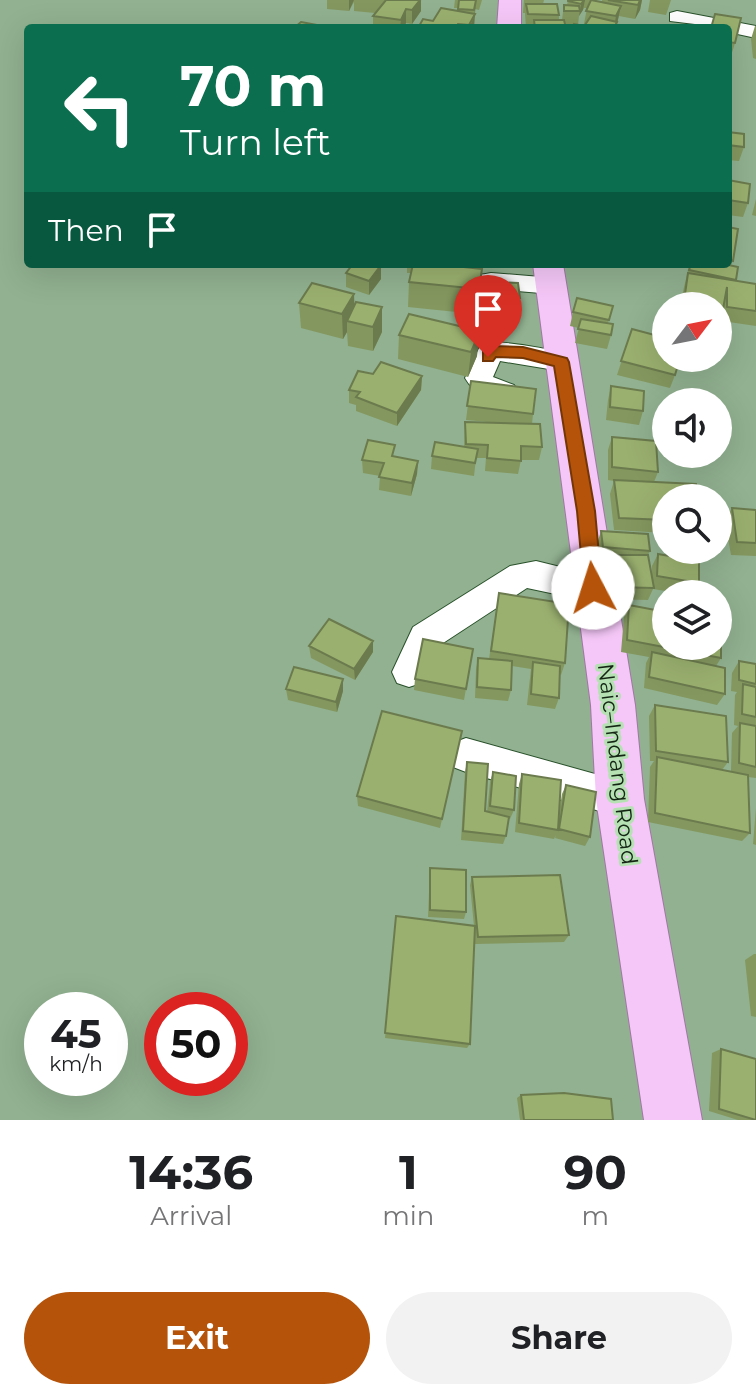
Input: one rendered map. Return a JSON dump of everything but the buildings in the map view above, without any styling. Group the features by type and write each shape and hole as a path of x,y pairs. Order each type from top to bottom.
{"main road":[{"path":"509,24 510,0"},
{"name":"Naic–Indang Road","path":"551,275 561,362 586,511 593,588 613,705 620,799 673,1120"}],"street":[{"path":"677,17 714,24"},
{"path":"732,27 756,32"},
{"path":"446,285 462,287 551,275"},
{"path":"504,392 485,386 479,378 491,351 523,353 561,362"},
{"path":"409,672 425,637 521,575 536,574 593,588"},
{"path":"466,755 620,799"}],"green space":[{"path":"0,0 756,0 756,1120 0,1120"}],"route":[{"path":"488,357 491,351 523,353 561,362 586,511 593,588"}]}
